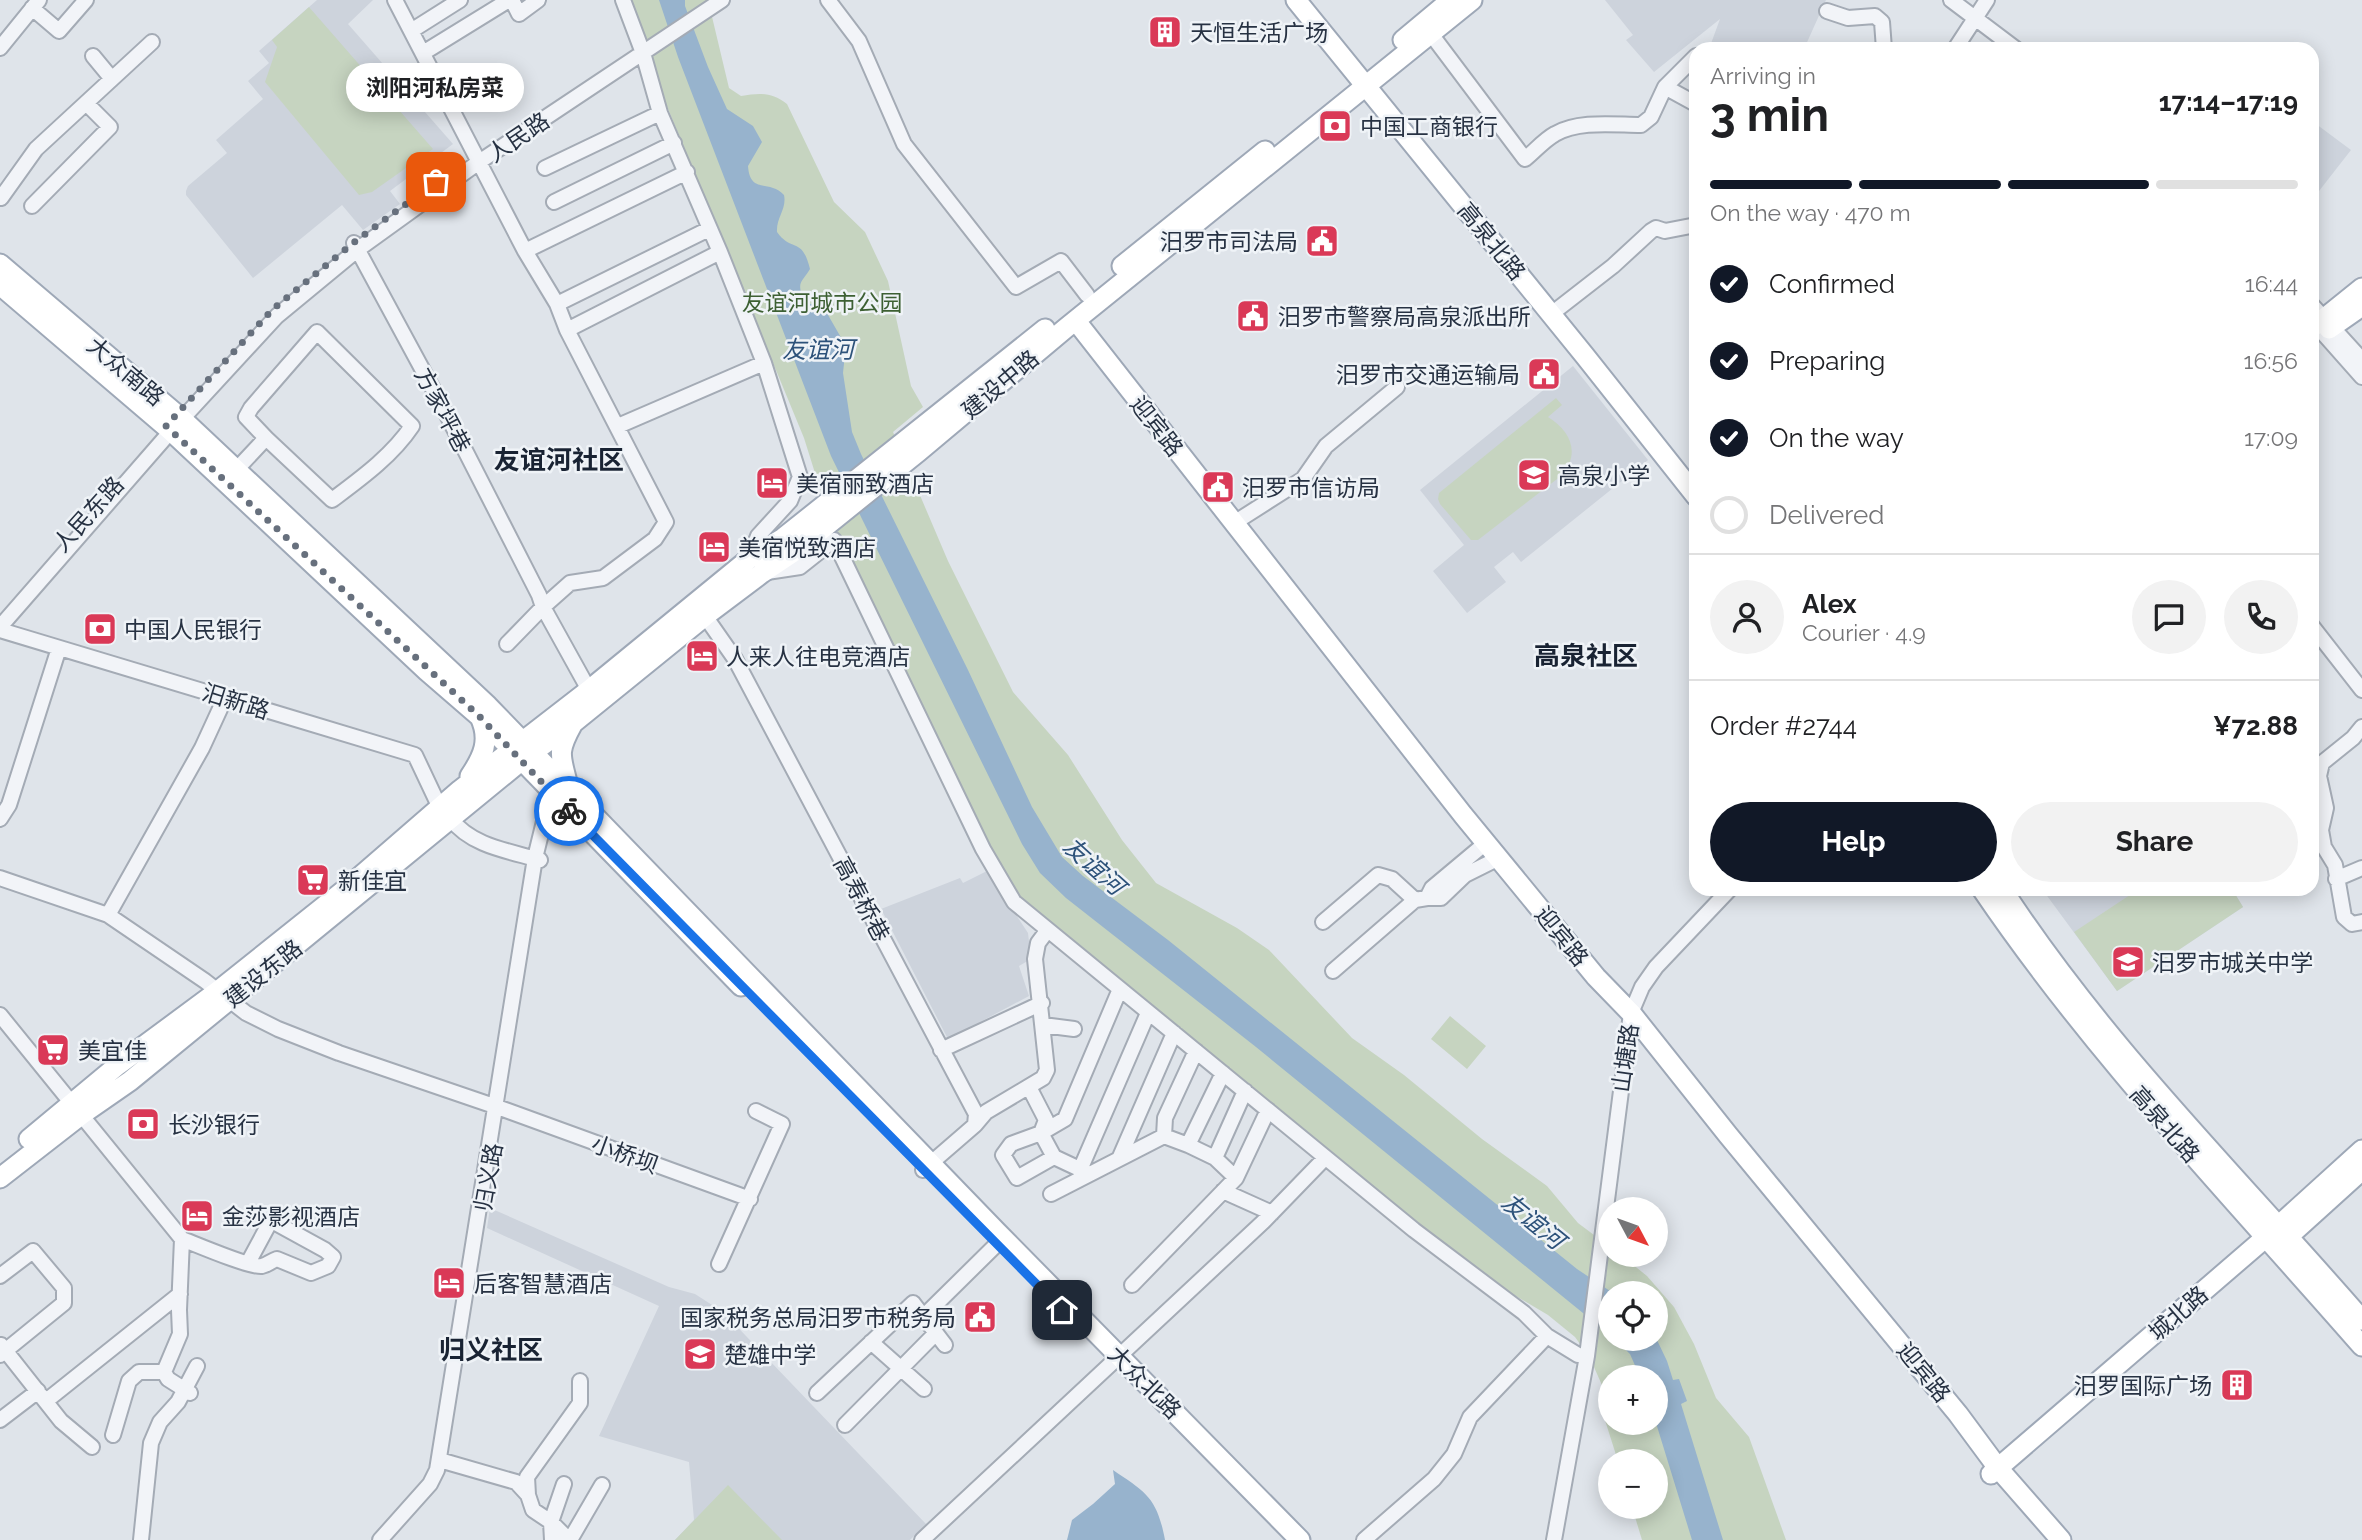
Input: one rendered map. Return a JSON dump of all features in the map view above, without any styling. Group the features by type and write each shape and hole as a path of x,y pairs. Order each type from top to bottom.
{"main road":[{"path":"1296,0 1366,77"},
{"path":"1310,0 1366,77"},
{"name":"建设中路","path":"564,720 589,691 756,566 912,457 1366,77 1451,0"},
{"name":"建设中路","path":"789,545 910,437 1199,202 1366,77 1431,34 1472,0"},
{"name":"高泉北路","path":"1366,77 1559,308 1689,473"},
{"name":"高泉北路","path":"1366,77 1689,487"},
{"name":"大众南路","path":"0,264 174,423 418,662 484,711"},
{"name":"大众南路","path":"0,285 236,470 522,751"},
{"path":"2319,324 2359,299"},
{"name":"迎宾路","path":"1071,324 1234,523 1463,815 1998,1475 2044,1540"},
{"name":"迎宾路","path":"1071,324 1326,656 1487,854 1628,1017"},
{"name":"建设中路","path":"522,751 705,616 756,566"},
{"path":"460,790 484,752 484,711 525,721 564,720 558,792"},
{"name":"建设东路","path":"445,813 460,790 522,751"},
{"name":"建设东路","path":"0,1178 80,1107 118,1065 223,996 347,888 522,751"},
{"name":"大众北路","path":"522,751 558,792 926,1166 1300,1540"},
{"name":"大众北路","path":"558,792 583,825 926,1166 997,1244 1116,1358 1287,1540"},
{"path":"548,827 583,825"},
{"name":"高泉北路","path":"1987,896 2133,1088 2276,1236 2362,1320"},
{"name":"高泉北路","path":"2007,896 2066,979 2276,1236 2362,1346"},
{"name":"建设东路","path":"0,1161 80,1107"},
{"name":"城北路","path":"2276,1236 2362,1150"},
{"name":"城北路","path":"1998,1475 2276,1236 2362,1170"},
{"name":"迎宾路","path":"1998,1475 2061,1540"}],"street":[{"path":"0,48 36,4 59,31 86,0"},
{"path":"411,31 460,0"},
{"path":"423,53 511,0 519,14 538,0"},
{"path":"623,0 647,46 660,113 687,172 764,363 800,477 790,501 758,536 756,566 800,567 834,540 984,849 1014,902 1414,1230 1524,1313 1546,1336 1578,1355"},
{"name":"人民路","path":"174,423 272,310 477,158 705,6 722,0"},
{"path":"828,0 859,41 904,144 1016,286 1060,261 1087,295"},
{"path":"1943,0 2006,42"},
{"path":"1951,0 1997,42"},
{"path":"1960,42 1987,0"},
{"path":"399,2 411,31 525,251 557,304 567,330 666,522 656,539 603,578 570,583 507,644"},
{"path":"1828,12 1848,18 1875,16 1882,22 1883,42"},
{"path":"1431,34 1525,159 1555,134 1575,128 1642,125 1651,117 1665,87 1689,63"},
{"path":"1,198 36,149 152,42"},
{"path":"93,56 112,79"},
{"path":"1665,87 1689,100"},
{"path":"32,206 110,127 86,103"},
{"path":"545,168 660,113"},
{"path":"554,202 674,143"},
{"path":"525,251 687,172"},
{"path":"1559,308 1656,228 1665,231 1689,226"},
{"path":"557,304 709,229"},
{"name":"方家坪巷","path":"355,246 485,488 543,607 589,691"},
{"path":"567,330 720,253"},
{"path":"2319,326 2362,360"},
{"path":"2319,326 2362,377"},
{"path":"317,332 412,426 363,477 332,500 266,438 246,417 317,332"},
{"path":"618,426 764,363"},
{"path":"1234,523 1303,480 1326,446 1398,387"},
{"name":"人民东路","path":"0,613 174,423"},
{"name":"人民东路","path":"0,629 174,423"},
{"path":"236,470 266,438"},
{"name":"高寿桥巷","path":"705,616 735,659 976,1114 975,1125"},
{"name":"汨新路","path":"0,629 58,652 222,702 415,755 445,813"},
{"path":"2319,635 2362,690"},
{"path":"0,638 58,652 9,805 0,819"},
{"path":"108,915 202,748 222,702"},
{"path":"2319,763 2353,738 2362,727"},
{"path":"2319,776 2326,808 2321,830 2324,847 2335,865 2344,917 2352,924 2362,922"},
{"path":"537,859 558,792"},
{"path":"380,1540 430,1484 437,1470 537,859 558,792"},
{"path":"445,813 460,831 477,841 537,859"},
{"path":"1333,971 1432,888 1487,854"},
{"path":"2336,879 2362,868"},
{"path":"1323,922 1378,875 1392,880 1421,899"},
{"name":"小桥坝","path":"0,878 108,915 246,1013 278,1029 750,1199"},
{"name":"山塘路","path":"1628,1017 1653,964 1715,896"},
{"name":"山塘路","path":"1585,1335 1628,1017 1642,987 1656,967 1723,896"},
{"path":"926,1166 975,1125 986,1112 1043,1078 1047,1070 1044,1025 1035,959 1038,943 1048,931"},
{"path":"1054,1157 1017,1178 1003,1155 1011,1144 1041,1133 1065,1119 1120,989"},
{"path":"942,1050 1042,1003"},
{"path":"0,1005 182,1239 248,1263 260,1266 277,1259 311,1273 328,1266 333,1257 274,1222 269,1224 248,1263"},
{"path":"1085,1172 1149,1013"},
{"path":"0,1015 80,1107"},
{"path":"1044,1025 1074,1029"},
{"path":"1119,1160 1174,1033"},
{"path":"1164,1136 1165,1118 1196,1051"},
{"path":"1188,1144 1223,1073"},
{"path":"1029,1087 1046,1120 1041,1133 1054,1157 1085,1172"},
{"path":"1215,1158 1245,1091"},
{"name":"归义路","path":"387,1540 434,1487 441,1473 497,1107"},
{"path":"1132,1285 1236,1178 1268,1110"},
{"path":"719,1264 782,1124 756,1111"},
{"path":"1051,1194 1085,1172 1119,1160 1164,1136 1188,1144 1215,1158 1236,1178"},
{"path":"922,1540 1272,1213 1325,1158"},
{"path":"1223,1191 1272,1213"},
{"path":"164,1372 180,1334 182,1239"},
{"path":"924,1316 997,1244"},
{"path":"0,1276 33,1251 64,1287 64,1303 2,1350 61,1421 92,1447"},
{"path":"0,1420 42,1396 180,1294"},
{"path":"817,1393 912,1303 924,1316 940,1340 901,1368 845,1425"},
{"path":"1546,1540 1578,1355 1585,1335"},
{"path":"1554,1540 1585,1335"},
{"path":"1364,1540 1434,1479 1454,1454 1470,1417 1546,1336"},
{"path":"871,1342 923,1389"},
{"path":"141,1540 151,1443 160,1422 188,1391 197,1366"},
{"path":"113,1436 129,1381 139,1372 164,1372"},
{"path":"164,1372 168,1379 188,1391"},
{"path":"580,1381 580,1403 527,1477 528,1495 533,1510 570,1540 602,1485"},
{"path":"443,1461 516,1482 528,1495"},
{"path":"552,1540 551,1522 564,1484"}],"shaded area":[{"path":"317,0 373,0 348,24 453,144 390,191 400,204 363,230 342,205 253,278 186,195 186,191 188,186 227,153 216,140 263,99 248,81 269,63 259,51"},
{"path":"1605,0 1826,0 1807,42 1712,42 1720,19 1654,72 1626,40 1633,35"},
{"path":"2319,126 2351,150 2319,191"},
{"name":"高泉小学","path":"1573,366 1648,460 1521,562 1513,552 1494,567 1506,582 1467,613 1433,571 1464,545 1420,490"},
{"path":"987,871 1028,933 1031,959 1019,966 1029,996 948,1039 881,909 960,878 963,883"},
{"name":"汨罗市城关中学","path":"2047,896 2236,896 2243,907 2117,991"},
{"name":"楚雄中学","path":"490,1208 669,1287 695,1294 723,1312 926,1524 910,1540 675,1540 694,1520 689,1462 599,1436 659,1306 487,1228"}],"green space":[{"name":"友谊河城市公园","path":"626,0 708,0 729,88 741,96 765,94 787,104 834,202 865,232 888,281 911,386 923,407 893,432 948,561 1013,692 1068,755 1122,840 1156,883 1237,928 1269,950 1352,1038 1547,1186 1578,1223 1598,1238 1598,1267 1636,1267 1647,1276 1651,1281 1598,1281 1598,1351 1668,1351 1668,1300 1694,1344 1716,1398 1749,1437 1786,1540 1642,1540 1636,1519 1668,1519 1668,1449 1614,1449 1610,1435 1668,1435 1668,1365 1598,1365 1598,1376 1590,1358 1575,1337 1548,1315 1487,1279 1105,974 1025,906 996,863 832,527 804,438 652,70"},
{"path":"309,7 433,149 372,192 359,195 265,82 277,47 272,40"},
{"path":"1556,398 1562,405 1548,417 1563,429 1571,444 1571,459 1567,468 1561,476 1478,540 1471,540 1440,504 1439,493"},
{"name":"汨罗市城关中学","path":"2128,896 2236,896 2243,907 2117,991 2074,932"},
{"path":"1450,1016 1486,1046 1467,1069 1431,1039"},
{"path":"728,1485 782,1540 675,1540"}],"water":[{"name":"友谊河","path":"659,0 685,0 708,67 727,109 753,126 762,142 748,166 750,175 752,181 757,184 779,190 784,195 777,232 787,242 800,248 807,259 810,269 800,287 804,302 824,308 843,341 843,373 852,432 861,454 968,670 1032,807 1062,857 1577,1269 1598,1283 1598,1325 1256,1047 1066,898 1040,873 1022,844 831,456 678,57"},
{"path":"1627,1351 1662,1351 1667,1361 1673,1380 1679,1379 1687,1401 1681,1404 1723,1540 1692,1540 1668,1462 1668,1449 1664,1449 1660,1435 1668,1435 1668,1365 1635,1365"},
{"path":"1113,1470 1149,1498 1158,1515 1165,1540 1067,1540 1072,1520 1115,1484"}],"way so far":[{"path":"436,182 353,243 272,310 166,426 479,716 569,811"}],"place":[{"name":"天恒生活广场","path":"1165,32"},
{"name":"中国工商银行","path":"1335,126"},
{"name":"浏阳河私房菜","path":"436,182"},
{"name":"汨罗市司法局","path":"1322,241"},
{"name":"汨罗市警察局高泉派出所","path":"1253,316"},
{"name":"汨罗市交通运输局","path":"1544,374"},
{"name":"高泉小学","path":"1534,475"},
{"name":"美宿丽致酒店","path":"772,483"},
{"name":"汨罗市信访局","path":"1218,487"},
{"name":"美宿悦致酒店","path":"714,547"},
{"name":"中国人民银行","path":"100,629"},
{"name":"人来人往电竞酒店","path":"702,656"},
{"name":"新佳宜","path":"313,880"},
{"name":"汨罗市城关中学","path":"2128,962"},
{"name":"美宜佳","path":"53,1050"},
{"name":"长沙银行","path":"143,1124"},
{"name":"金莎影视酒店","path":"197,1216"},
{"name":"后客智慧酒店","path":"449,1283"},
{"name":"国家税务总局汨罗市税务局","path":"980,1317"},
{"name":"楚雄中学","path":"700,1354"},
{"name":"汨罗国际广场","path":"2237,1385"}],"district":[{"name":"友谊河社区","path":"559,460"},
{"name":"高泉社区","path":"1586,656"},
{"name":"归义社区","path":"491,1350"}],"route":[{"path":"569,811 1062,1310"}]}
